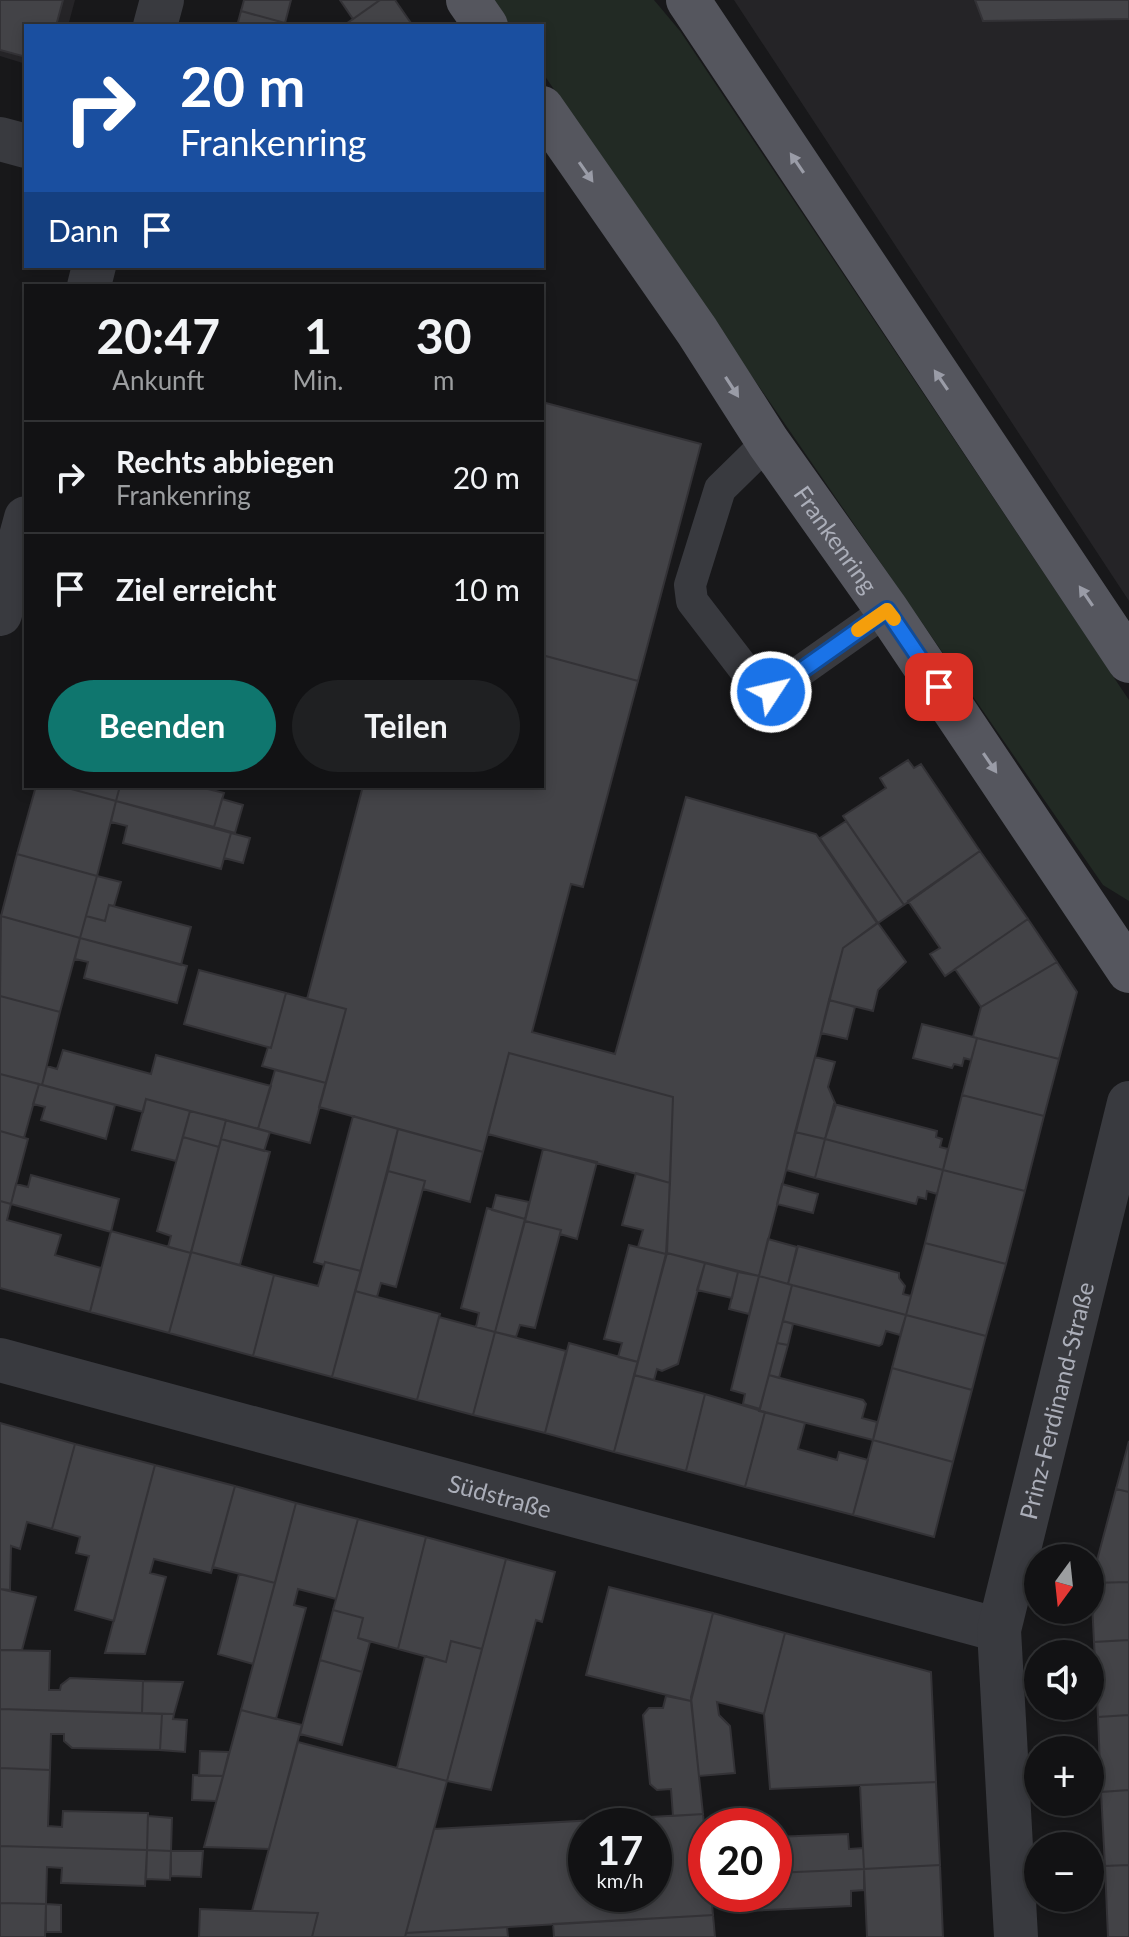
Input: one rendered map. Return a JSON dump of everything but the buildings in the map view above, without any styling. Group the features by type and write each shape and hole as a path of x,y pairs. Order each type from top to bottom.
{"main road":[{"path":"468,0 485,24"},
{"path":"688,0 1129,661"},
{"name":"Frankenring","path":"544,111 697,331 768,442 887,610 1129,971"}],"street":[{"path":"156,24 162,0"},
{"path":"0,139 24,145"},
{"path":"0,614 24,525"},
{"name":"Prinz-Ferdinand-Straße","path":"1016,1937 999,1630 1129,1103"},
{"name":"Südstraße","path":"0,1360 999,1630"}],"lane":[{"path":"768,442 720,489 690,585 692,601 761,691 771,692 887,610"}],"shaded area":[{"path":"0,0 75,0 69,24 24,24 24,63 0,56"},
{"path":"492,0 654,0 680,31 1129,700 1129,901 1103,885 544,75 544,24 509,24"},
{"path":"734,0 1129,0 1129,601"}],"slow traffic":[{"path":"858,630 887,610 894,619"}],"route":[{"path":"771,692 887,610 939,687"}]}
